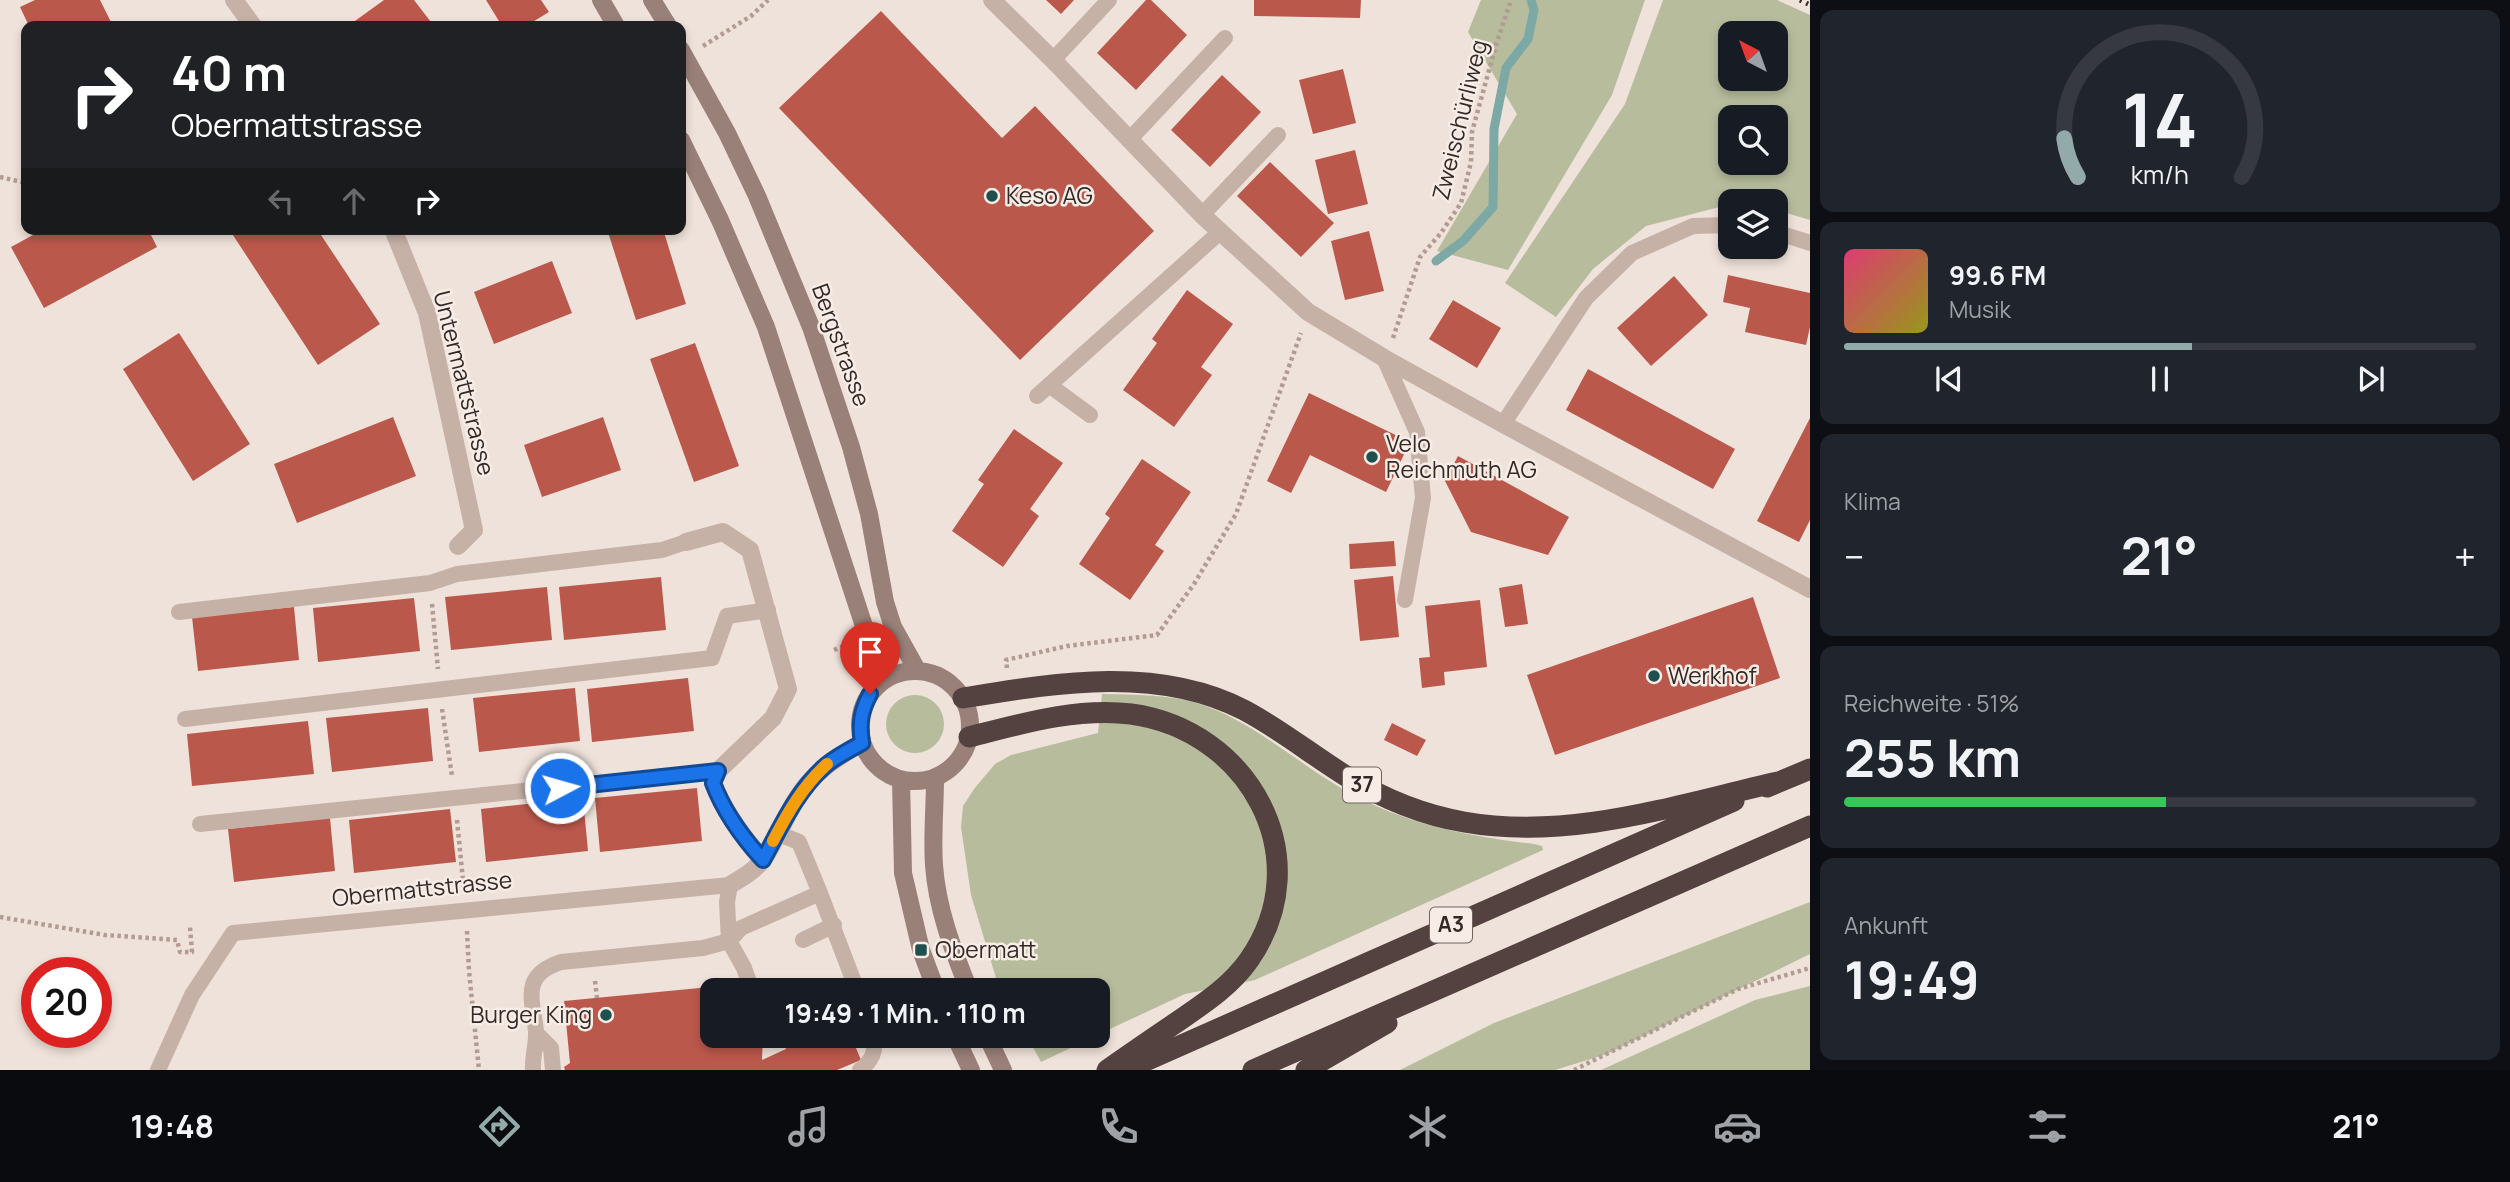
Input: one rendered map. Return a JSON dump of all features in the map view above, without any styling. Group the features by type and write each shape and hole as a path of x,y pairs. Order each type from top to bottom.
{"highway":[{"name":"37","path":"963,698 1055,685 1109,681 1144,682 1185,688 1245,711 1347,777 1385,797 1443,818 1483,825 1531,828 1581,824 1615,819 1778,782"},
{"path":"970,737 1017,725 1091,714 1121,713 1147,717 1184,729 1212,745 1240,770 1266,816 1274,845 1275,892 1266,928 1250,958 1233,980 1213,997 1107,1070"},
{"name":"A3","path":"1125,1070 1810,769"},
{"name":"A3","path":"1253,1070 1810,827"},
{"path":"1306,1070 1480,969"}],"main road":[{"path":"601,0 614,21"},
{"path":"652,0 665,21"},
{"name":"Bergstrasse","path":"686,59 727,133 751,184 811,327 851,447 869,514 885,602 893,627 917,670"},
{"path":"686,150 720,220 766,327 882,681"},
{"path":"917,670 935,674 951,684 963,698 971,724 970,737 957,762 934,778 918,782 901,780 884,773 870,759 862,743 859,726 862,709 870,694 882,681 899,673 917,670"},
{"path":"934,778 934,866 940,906 953,953 964,978"},
{"path":"901,780 903,873 921,950 932,978"},
{"path":"961,1048 971,1070"},
{"path":"993,1048 1003,1070"}],"street":[{"path":"234,0 249,21"},
{"path":"992,0 1202,215 1308,312 1503,424 1810,589"},
{"name":"Untermattstrasse","path":"395,235 426,313 474,530 458,546"},
{"path":"686,542 723,532 750,550 788,689 773,718 718,771 713,783 718,797 744,838 763,860"},
{"path":"730,885 748,874 763,860 808,783 826,765 862,743"}],"lane":[{"path":"1053,60 1110,0"},
{"path":"1129,140 1225,38"},
{"path":"1202,215 1278,135"},
{"path":"1503,424 1586,298 1632,253 1693,226 1718,225"},
{"path":"1090,415 1043,391 1220,232"},
{"path":"1788,236 1810,243"},
{"path":"1384,358 1418,432 1423,498 1405,600"},
{"path":"179,612 430,583 457,575 662,550 686,542"},
{"path":"185,719 712,658 727,616 768,610"},
{"path":"200,824 718,771"},
{"path":"777,833 799,842 834,925 850,978"},
{"path":"730,885 727,902 729,941 750,965 751,978"},
{"name":"Obermattstrasse","path":"158,1070 192,995 233,933 730,885"},
{"path":"533,1070 536,1033 530,987 550,965 703,948 729,941 741,928 820,893"},
{"path":"803,940 834,925"},
{"path":"536,1033 551,1048 553,1070"},
{"path":"860,1070 869,1063 874,1054 874,1048"}],"path":[{"path":"702,46 751,16 768,0"},
{"name":"Zweischürliweg","path":"1384,358 1420,257 1461,204 1471,163 1472,132 1511,0"},
{"path":"0,177 21,182"},
{"path":"1007,673 1006,660 1028,653 1157,635 1194,584 1236,514 1308,312"},
{"path":"430,583 440,691 455,799 479,1070"},
{"path":"0,917 106,935 177,940 180,952 192,952 190,927"},
{"path":"1574,1070 1738,989 1810,968"}],"green space":[{"path":"1481,0 1645,0 1612,95 1508,270 1437,251 1517,114 1468,32"},
{"path":"1663,0 1777,0 1810,15 1810,220 1788,214 1788,189 1718,189 1718,207 1646,226 1593,269 1556,317 1505,283 1625,104"},
{"path":"1102,694 1162,696 1197,703 1240,722 1339,787 1380,808 1445,829 1534,844 1542,846 1543,850 1255,980 1185,994 1110,1029 1110,978 996,978 971,895 961,827 963,806 995,764 1011,755 1098,733"},
{"path":"909,695 921,695 936,703 944,718 944,730 936,745 921,753 909,753 894,745 886,730 886,718 894,703"},
{"path":"1810,902 1810,954 1607,1054 1555,1070 1400,1070 1494,1023"},
{"path":"1810,986 1810,1070 1601,1070 1755,1000"},
{"path":"1033,1048 1071,1048 1041,1062"}],"building":[{"path":"35,0 100,0 110,21 27,21 20,7"},
{"path":"384,0 414,0 430,21 355,21"},
{"path":"486,0 541,0 549,12 534,21 499,21"},
{"path":"1046,0 1074,0 1061,14"},
{"path":"1146,0 1151,0 1187,35 1136,90 1097,53"},
{"path":"1254,0 1361,0 1360,18 1254,16"},
{"name":"Keso AG","path":"881,11 1002,138 1035,106 1154,231 1020,360 779,108"},
{"path":"1343,69 1356,123 1313,134 1299,80"},
{"path":"1222,75 1261,112 1210,167 1171,130"},
{"path":"1355,150 1368,204 1328,214 1315,160"},
{"path":"1270,162 1334,223 1301,257 1237,196"},
{"path":"1369,231 1384,291 1345,300 1331,241"},
{"path":"33,235 151,235 157,247 44,308 11,247"},
{"path":"233,235 321,235 380,324 318,365"},
{"path":"609,235 665,235 686,304 636,320"},
{"path":"552,261 572,313 494,344 474,292"},
{"path":"1728,275 1810,293 1810,327 1806,345 1745,332 1750,308 1723,302"},
{"path":"1674,276 1708,315 1651,366 1617,328"},
{"path":"1187,290 1233,324 1201,367 1212,375 1174,427 1123,390 1157,343 1152,339"},
{"path":"1453,300 1501,328 1477,368 1429,339"},
{"path":"179,333 250,444 193,481 123,369"},
{"path":"695,343 739,466 694,482 650,359"},
{"path":"1588,369 1735,449 1713,489 1566,410"},
{"path":"1309,393 1410,442 1386,492 1310,455 1291,493 1267,481"},
{"path":"393,417 416,476 297,523 274,464"},
{"path":"603,417 621,470 542,497 524,445"},
{"path":"1810,418 1810,520 1799,542 1757,521"},
{"path":"1014,429 1063,463 1030,509 1039,516 1003,567 952,531 984,484 978,480"},
{"path":"1458,456 1569,517 1548,555 1471,532 1445,481"},
{"path":"1142,459 1191,492 1155,545 1164,551 1130,600 1079,564 1110,518 1105,514"},
{"path":"1394,541 1396,566 1350,569 1349,544"},
{"path":"1393,576 1399,637 1360,641 1354,580"},
{"path":"661,577 666,630 564,640 559,587"},
{"path":"1522,584 1528,624 1505,627 1499,588"},
{"path":"547,587 552,640 451,650 445,597"},
{"name":"Werkhof","path":"1753,597 1780,678 1555,755 1527,675"},
{"path":"414,598 420,651 318,662 313,608"},
{"path":"1480,600 1487,667 1444,672 1445,685 1422,688 1419,658 1430,657 1425,606"},
{"path":"294,607 299,660 198,671 192,617"},
{"path":"688,678 694,731 592,742 587,689"},
{"path":"575,688 580,741 479,752 473,698"},
{"path":"428,708 433,761 332,772 326,718"},
{"path":"308,721 314,774 192,786 187,734"},
{"path":"1392,723 1426,740 1417,756 1384,740"},
{"path":"697,788 702,841 600,852 595,798"},
{"path":"583,798 588,851 486,862 481,809"},
{"path":"450,809 456,862 354,873 349,820"},
{"path":"330,818 335,871 234,882 228,829"},
{"path":"700,988 700,1048 762,1048 762,1060 786,1048 856,1048 861,1060 837,1070 565,1070 564,1067 570,1063 564,1001"}],"waterway":[{"path":"1436,261 1463,241 1493,207 1494,129 1506,68 1528,39 1534,10 1531,0"}],"railway":[{"path":"1800,0 1810,5"}],"slow traffic":[{"path":"773,841 796,800 827,764"}],"place":[{"name":"Keso AG","path":"992,196"},
{"name":"Velo Reichmuth AG","path":"1372,457"},
{"name":"Werkhof","path":"1654,676"},
{"name":"Obermatt","path":"921,950"},
{"name":"Burger King","path":"606,1015"}],"route":[{"path":"560,788 718,771 713,783 718,797 744,838 763,860 808,783 826,765 862,743 859,726 862,709 870,694"}]}
